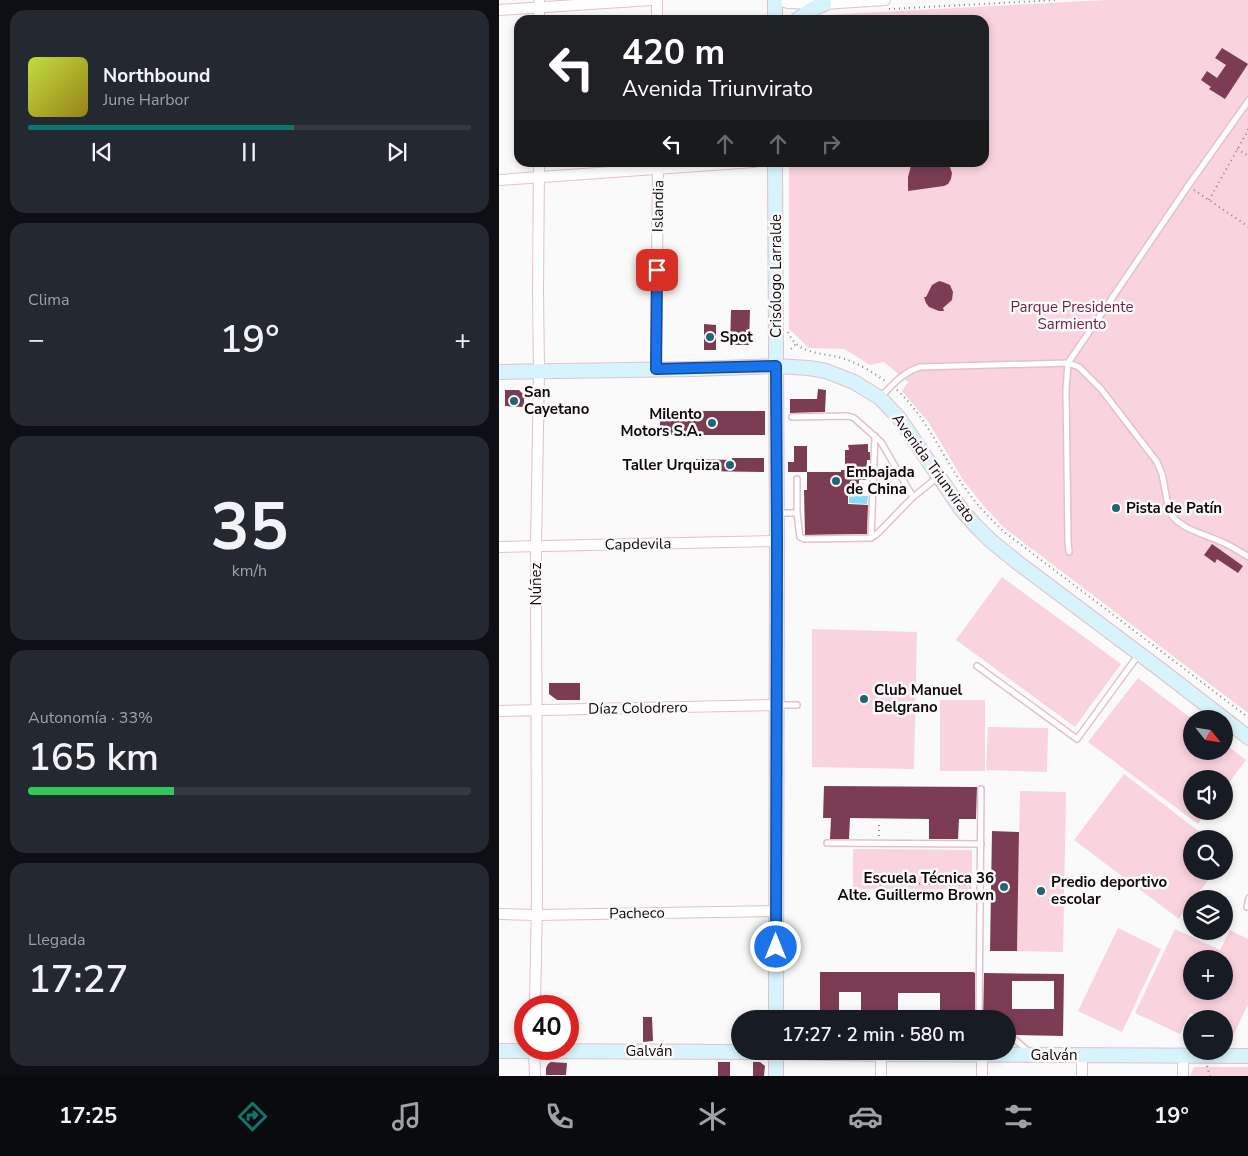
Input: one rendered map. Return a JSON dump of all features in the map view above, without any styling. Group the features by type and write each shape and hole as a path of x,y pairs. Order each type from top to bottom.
{"street":[{"path":"499,10 539,4 651,0"},
{"path":"657,0 657,15"},
{"path":"776,15 777,0 788,4 824,4 877,0 887,4"},
{"path":"804,15 824,4"},
{"name":"Núñez","path":"535,995 539,167"},
{"path":"499,180 647,167"},
{"name":"Islandia","path":"656,369 658,167"},
{"name":"Crisólogo Larralde","path":"775,167 777,514 776,1010"},
{"name":"Avenida Triunvirato","path":"499,372 776,366 826,371 854,382 880,398 899,418 961,509 990,540 1248,738"},
{"name":"Capdevila","path":"499,547 777,540"},
{"name":"Díaz Colodrero","path":"499,711 776,705"},
{"name":"Pacheco","path":"499,914 776,911"},
{"name":"Galván","path":"579,1050 731,1051"},
{"name":"Galván","path":"499,1051 514,1051"},
{"name":"Galván","path":"1016,1055 1183,1056"},
{"path":"1082,1055 1082,1076"},
{"name":"Galván","path":"1233,1056 1248,1056"},
{"path":"534,1060 535,1076"},
{"path":"777,1060 777,1076"},
{"path":"881,1060 881,1076"},
{"path":"982,1060 982,1076"},
{"path":"1183,1060 1183,1076"}],"lane":[{"path":"1069,552 1066,389 1068,363 1248,100"},
{"path":"880,398 901,376 920,367 1068,363 1079,367 1101,389 1157,462 1162,474 1169,511 1172,516 1187,527 1223,542 1248,557"},
{"path":"792,417 848,416 857,421 875,436 886,450 913,498"},
{"path":"871,538 875,436"},
{"path":"797,479 797,514 800,537 804,539 871,538 938,477"},
{"path":"777,514 797,514"},
{"path":"977,666 1077,739 1140,654"},
{"path":"776,705 797,705"},
{"path":"979,1010 981,789"},
{"path":"827,843 981,844"},
{"path":"1247,907 1248,898"},
{"path":"1016,1041 1032,1055"}],"path":[{"path":"887,4 1056,0"},
{"path":"1209,200 1246,134 1248,127"},
{"path":"1237,149 1248,156"},
{"path":"1188,186 1248,227"},
{"path":"787,327 791,339 807,351 849,361 869,371 899,392 929,430 965,488 1003,531 1248,718"},
{"path":"791,349 796,344"},
{"path":"879,821 879,844"},
{"path":"877,889 881,883 980,885"},
{"path":"1207,1065 1209,1076"}],"green space":[{"name":"Parque Presidente Sarmiento","path":"1107,0 1248,0 1248,713 1002,526 963,480 929,423 902,391 908,382 884,362 870,365 844,349 809,348 789,329 789,167 989,167 989,15 832,15"},
{"path":"1002,577 1121,664 1075,727 956,640"},
{"name":"Club Manuel Belgrano","path":"812,629 917,632 914,769 812,767"},
{"path":"1138,678 1183,712 1183,760 1233,760 1233,750 1246,760 1233,777 1233,770 1183,770 1183,813 1088,742"},
{"path":"940,700 985,700 985,771 940,771"},
{"path":"988,727 1048,728 1047,772 986,770"},
{"path":"1124,774 1197,830 1183,830 1183,880 1208,880 1201,890 1183,890 1183,913 1179,919 1074,840"},
{"name":"Predio deportivo escolar","path":"1020,791 1066,792 1063,952 1017,951"},
{"path":"1193,820 1201,820 1198,824"},
{"path":"853,849 972,850 972,889 853,889"},
{"path":"1118,928 1161,949 1122,1032 1078,1011"},
{"path":"1175,929 1183,933 1183,940 1199,940 1220,950 1225,940 1233,940 1233,932 1248,939 1248,1004 1234,1034 1233,1010 1183,1010 1183,1028 1180,1034 1135,1013"},
{"path":"1194,1067 1248,1067 1248,1076 1190,1076"}],"water":[{"path":"849,496 868,496 867,504 849,503"}],"building":[{"path":"1222,48 1248,64 1225,99 1209,89 1211,87 1201,80 1207,71 1217,78 1226,65 1215,58"},
{"path":"911,167 950,167 952,173 948,184 944,186 908,191 908,177"},
{"path":"939,281 950,285 953,292 952,300 943,308 944,311 929,307 924,297 926,297 932,285"},
{"path":"731,310 750,310 749,345 730,345"},
{"name":"Spot","path":"704,324 716,325 716,350 704,350"},
{"path":"818,389 826,390 825,412 790,413 790,399 817,399"},
{"name":"San Cayetano","path":"505,390 519,390 524,395 524,407 505,406"},
{"name":"Milento Motors S.A.","path":"660,411 765,411 765,435 660,435"},
{"path":"868,444 870,460 867,460 866,480 859,480 859,489 848,489 848,504 868,505 867,534 805,535 804,490 807,490 807,472 841,472 841,470 845,470 845,450 849,450 848,445"},
{"path":"794,446 807,446 807,472 788,472 788,462 794,462"},
{"name":"Taller Urquiza","path":"732,458 764,458 764,472 696,471 696,459 732,460"},
{"path":"1212,544 1243,566 1238,573 1217,559 1215,563 1204,555"},
{"path":"549,683 580,683 580,700 557,700 549,694"},
{"path":"824,786 977,787 976,819 959,819 958,839 929,839 929,819 850,818 849,839 830,839 831,818 823,818"},
{"path":"992,831 1019,832 1017,951 990,951"},
{"path":"820,972 975,973 975,1010 940,1010 940,993 898,993 898,1010 861,1010 861,992 839,992 839,1010 820,1010"},
{"path":"984,973 1064,974 1063,1036 1016,1035 1016,1010 983,1010","holes":["1012,981 1054,981 1054,1009 1012,1009"]},
{"path":"643,1017 652,1017 653,1041 643,1042"},
{"path":"551,1062 567,1063 566,1075 546,1075 546,1068"},
{"path":"718,1062 730,1062 730,1076 718,1076"},
{"path":"753,1062 760,1062 765,1066 764,1076 753,1076"}],"place":[{"name":"Spot","path":"710,337"},
{"name":"San Cayetano","path":"514,401"},
{"name":"Milento Motors S.A.","path":"712,423"},
{"name":"Taller Urquiza","path":"730,465"},
{"name":"Embajada de China","path":"836,481"},
{"name":"Pista de Patín","path":"1116,508"},
{"name":"Club Manuel Belgrano","path":"864,699"},
{"name":"Escuela Técnica 36 Alte. Guillermo Brown","path":"1004,887"},
{"name":"Predio deportivo escolar","path":"1041,891"}],"route":[{"path":"657,270 656,369 776,366 776,947"}]}
